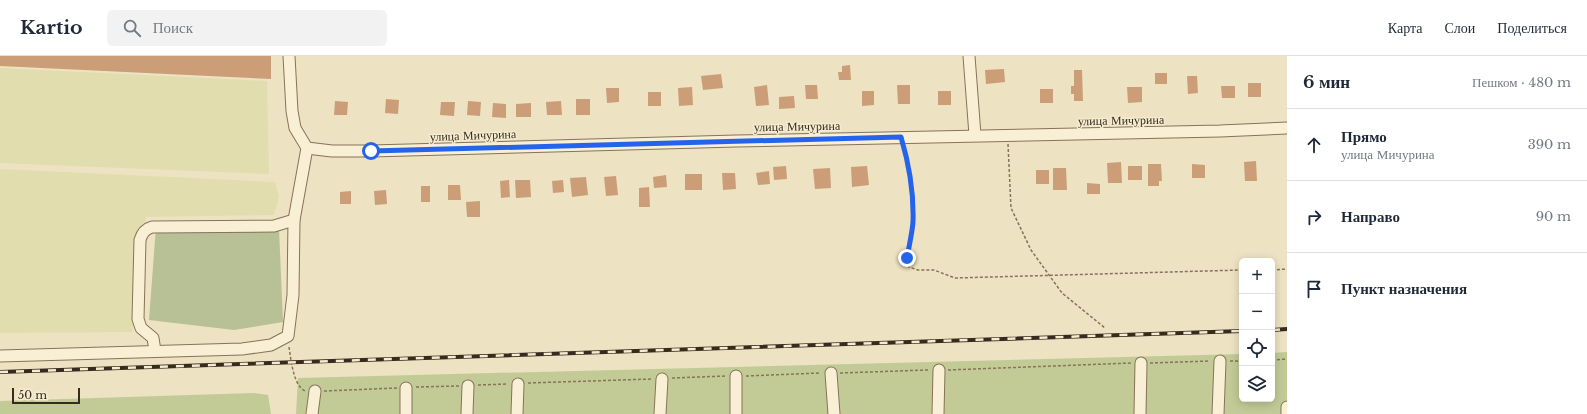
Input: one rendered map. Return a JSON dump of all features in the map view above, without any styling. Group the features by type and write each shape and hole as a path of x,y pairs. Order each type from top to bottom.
{"street":[{"path":"0,356 242,349 271,345 288,336 293,295 294,220 307,148 295,128 292,110 289,56"},
{"path":"969,56 974,135"},
{"name":"улица Мичурина","path":"307,148 332,152 974,135 1220,131 1287,128"},
{"path":"155,351 153,338 141,328 138,319 140,240 146,229 152,227 274,226 294,220"},
{"path":"1218,414 1220,361"},
{"path":"1140,414 1141,363"},
{"path":"938,414 939,370"},
{"path":"831,373 834,414"},
{"path":"736,376 736,414"},
{"path":"660,414 662,379"},
{"path":"517,414 518,384"},
{"path":"467,414 468,386"},
{"path":"406,388 406,414"},
{"path":"312,414 315,391"},
{"path":"1287,407 1287,414"}],"path":[{"path":"1008,135 1011,208 1031,250 1062,293 1105,328"},
{"path":"901,137 907,156 911,184 913,222 907,258 909,267 918,270 934,270 955,278 1239,270"},
{"path":"1275,270 1287,269"},
{"path":"288,336 294,372 301,389 307,392 736,376 1239,361"},
{"path":"1275,360 1287,359"}],"shaded area":[{"path":"0,68 267,81 269,174 0,163"},
{"path":"0,169 275,182 279,197 274,215 146,217 132,332 0,333"}],"green space":[{"path":"156,227 279,229 283,322 234,330 149,320"},
{"path":"1287,352 1287,414 296,414 298,378 1239,354 1239,402 1275,402 1275,353"},
{"path":"254,393 268,395 271,414 0,414 0,401"}],"building":[{"path":"0,56 271,56 271,79 0,66"},
{"path":"850,65 851,80 839,80 838,72 842,72 842,66"},
{"path":"1004,69 1005,82 986,84 985,70"},
{"path":"1074,70 1082,70 1083,101 1074,101 1074,94 1071,94 1071,86 1074,86"},
{"path":"1155,73 1167,73 1167,84 1155,84"},
{"path":"721,74 723,88 703,90 701,76"},
{"path":"1187,76 1197,76 1198,93 1188,94"},
{"path":"1248,83 1261,83 1261,97 1248,97"},
{"path":"767,85 769,105 756,106 754,87"},
{"path":"805,85 817,85 818,99 806,99"},
{"path":"897,85 910,85 910,104 898,104"},
{"path":"1221,86 1235,86 1235,98 1222,98"},
{"path":"692,87 693,105 679,106 678,88"},
{"path":"1127,87 1142,87 1142,102 1128,103"},
{"path":"606,88 619,88 619,102 607,103"},
{"path":"1040,89 1053,89 1053,103 1040,103"},
{"path":"862,91 874,91 874,105 862,106"},
{"path":"938,91 951,91 951,105 938,105"},
{"path":"648,92 661,92 661,106 648,106"},
{"path":"794,96 795,108 779,109 779,97"},
{"path":"386,99 399,100 398,114 385,113"},
{"path":"576,99 590,99 590,115 576,115"},
{"path":"335,101 348,102 347,115 334,115"},
{"path":"468,101 481,102 480,116 467,115"},
{"path":"561,101 562,115 547,115 546,102"},
{"path":"441,102 455,102 454,116 440,115"},
{"path":"493,103 506,104 506,118 492,117"},
{"path":"531,103 531,117 516,117 516,104"},
{"path":"1256,161 1257,181 1245,181 1244,162"},
{"path":"1121,162 1122,183 1108,183 1107,163"},
{"path":"1148,164 1161,164 1162,181 1159,181 1159,186 1148,186"},
{"path":"1192,164 1205,165 1205,178 1192,178"},
{"path":"786,166 787,179 774,180 773,167"},
{"path":"867,166 869,185 852,187 851,167"},
{"path":"1128,166 1142,166 1142,180 1128,180"},
{"path":"830,168 831,188 815,189 813,169"},
{"path":"1053,168 1066,168 1067,190 1053,190"},
{"path":"1036,170 1049,170 1049,184 1036,184"},
{"path":"769,171 770,184 758,185 756,173"},
{"path":"722,173 735,173 736,189 723,190"},
{"path":"685,174 702,174 702,190 685,190"},
{"path":"666,175 667,187 654,188 653,177"},
{"path":"616,176 618,195 606,196 604,177"},
{"path":"586,177 588,195 572,197 570,178"},
{"path":"509,180 510,197 501,198 500,181"},
{"path":"515,180 530,180 531,197 516,198"},
{"path":"563,180 564,192 553,193 552,181"},
{"path":"1087,183 1100,184 1100,194 1087,194"},
{"path":"448,185 460,185 461,200 448,200"},
{"path":"421,186 430,186 430,202 421,202"},
{"path":"649,187 650,207 639,207 639,188"},
{"path":"386,190 387,204 375,205 374,191"},
{"path":"351,191 351,204 340,204 340,192"},
{"path":"480,201 480,217 467,217 466,202"}],"railway":[{"path":"1275,330 1287,329"},
{"path":"0,372 1239,331"}],"route":[{"path":"371,151 901,137 907,156 911,184 913,222 907,258"}]}
